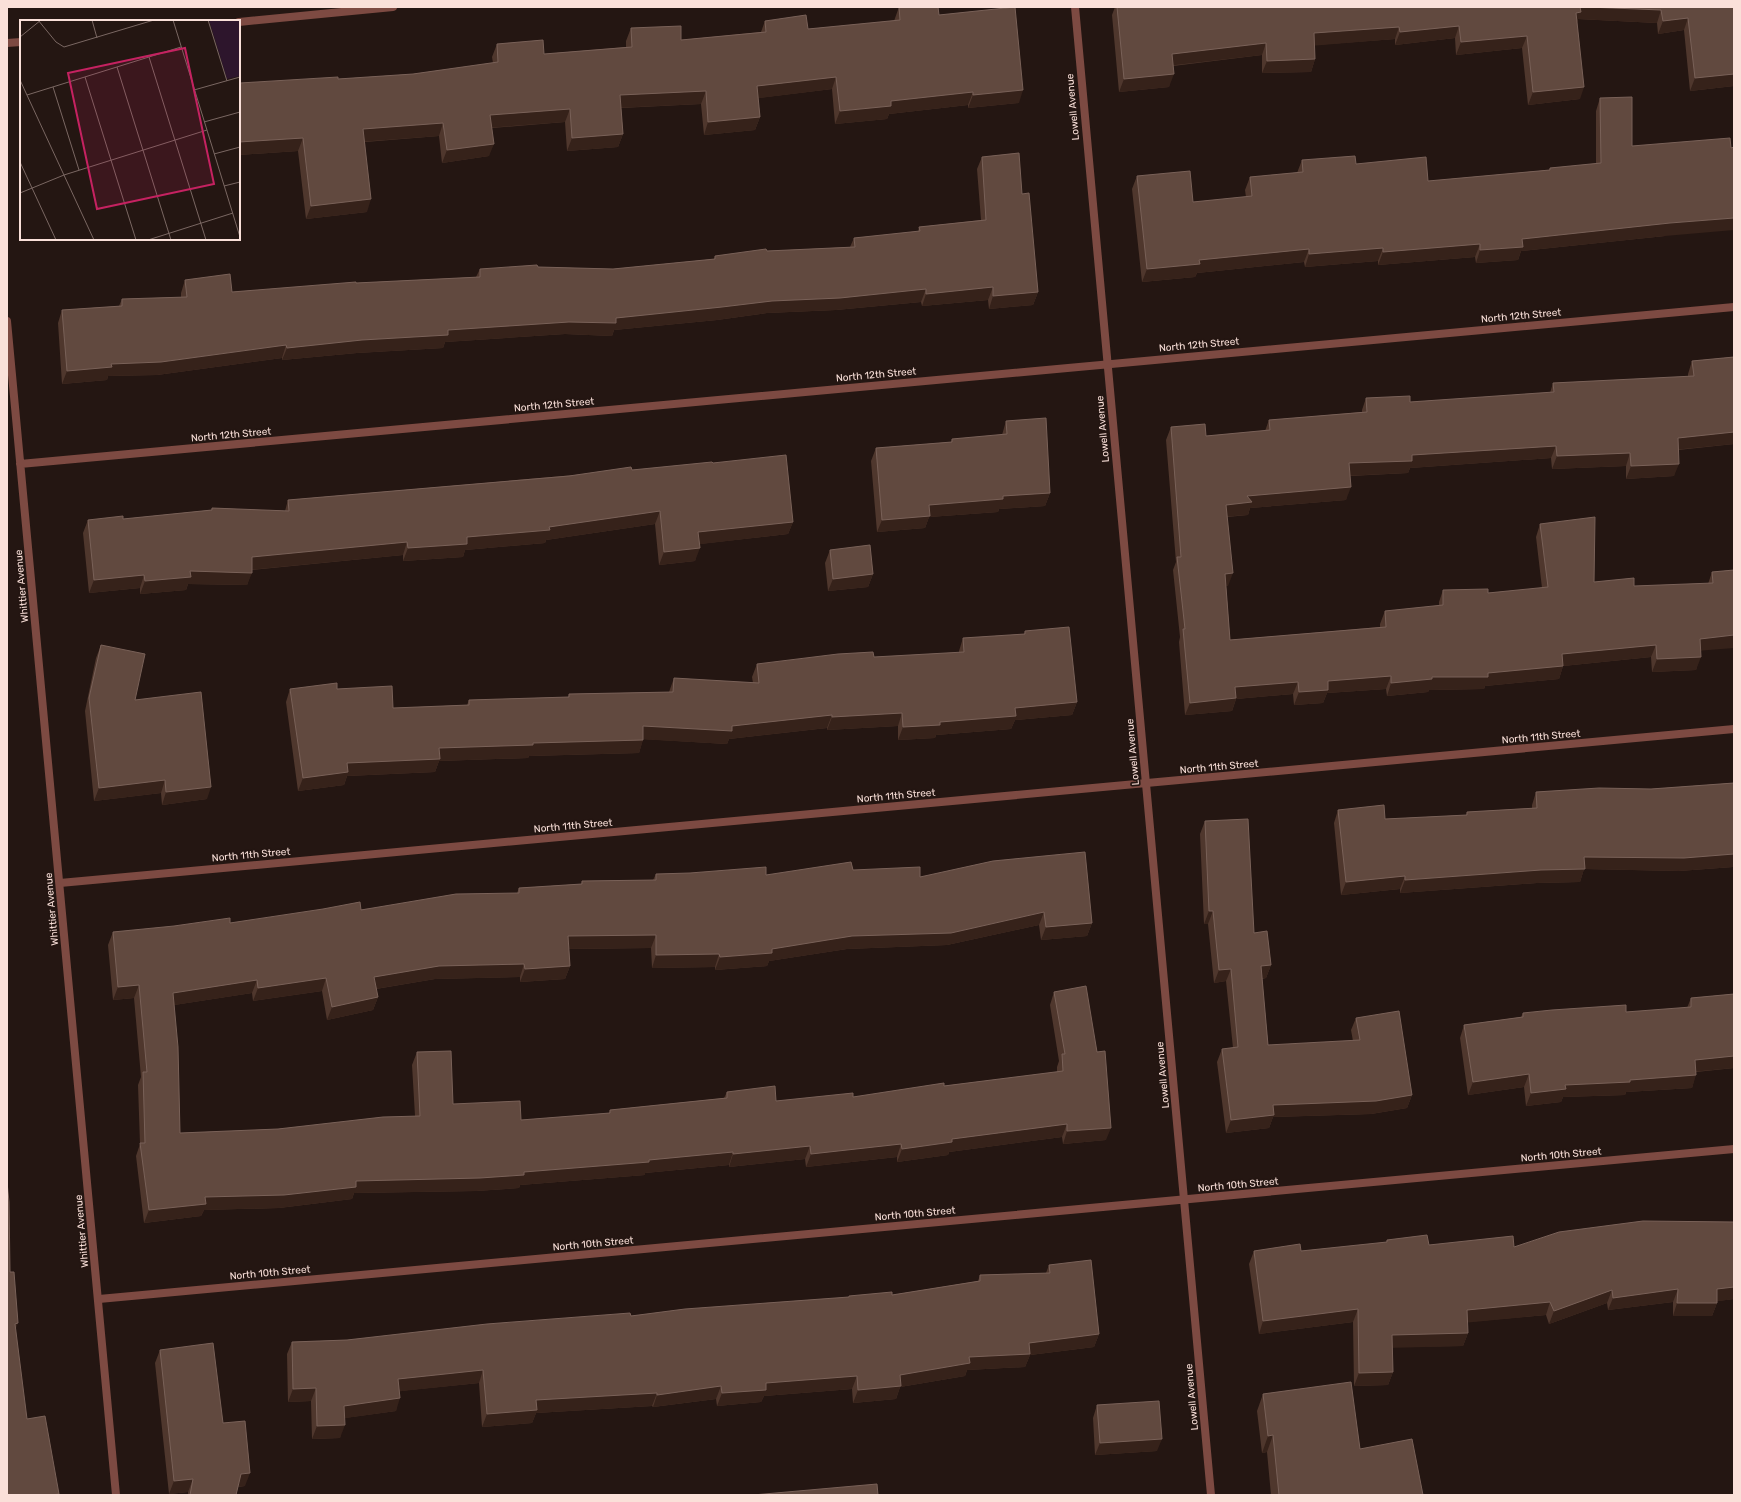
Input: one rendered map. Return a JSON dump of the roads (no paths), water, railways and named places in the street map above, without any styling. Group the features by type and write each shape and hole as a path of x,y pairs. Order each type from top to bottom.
{"street":[{"path":"240,22 393,7"},
{"name":"Lowell Avenue","path":"1074,7 1211,1495"},
{"path":"7,43 20,42"},
{"name":"North 12th Street","path":"20,464 1734,307"},
{"name":"Whittier Avenue","path":"7,320 116,1495"},
{"name":"North 11th Street","path":"60,883 1734,729"},
{"name":"North 10th Street","path":"99,1299 1734,1149"}]}
